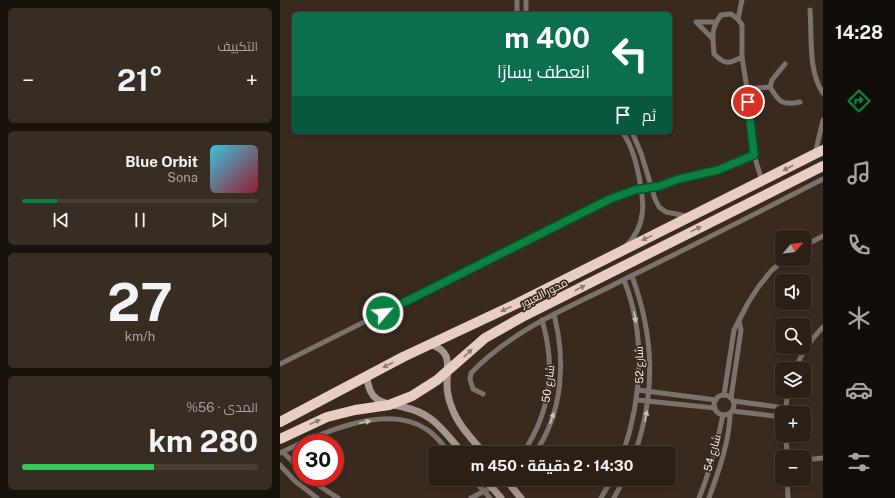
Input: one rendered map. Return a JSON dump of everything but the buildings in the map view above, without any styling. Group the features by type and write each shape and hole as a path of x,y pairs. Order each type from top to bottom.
{"highway":[{"name":"محور العبور","path":"280,422 392,363 518,303 762,182 819,152"},
{"name":"محور العبور","path":"280,439 320,420 341,413 389,405 412,396 431,385 449,371 479,343 512,323 823,166"}],"street":[{"path":"517,0 517,12"},
{"path":"526,0 526,12"},
{"path":"738,19 742,0"},
{"path":"810,10 813,63 816,77 823,93"},
{"path":"742,57 731,63 721,61 714,54 712,30 721,15 731,14 742,24 742,57 754,155 762,182"},
{"path":"713,39 696,22 716,22"},
{"path":"785,64 772,80 770,87 778,100 788,104 800,102"},
{"path":"747,89 770,87"},
{"path":"819,152 823,120"},
{"path":"621,251 635,234 640,224 644,203 634,156 624,134"},
{"path":"633,134 641,153 657,203 661,210 675,215 693,216"},
{"path":"280,364 610,199 623,194 660,186 679,179 718,170 754,155"},
{"path":"483,394 473,389 470,379 471,373 489,355 509,340 542,320 823,179"},
{"path":"811,242 823,236"},
{"path":"724,395 734,330 748,302 759,286 777,266"},
{"name":"شارع 52","path":"632,276 642,307 647,332 650,370 648,401 643,427 637,446"},
{"name":"شارع 52","path":"624,280 633,307 636,322 639,367 637,400 632,425 625,446"},
{"name":"شارع 50","path":"538,446 551,421 559,391 561,376 561,352 558,329 554,314"},
{"name":"شارع 50","path":"527,446 536,432 541,419 550,377 550,355 542,320"},
{"path":"731,412 734,406 732,399 741,330 739,321"},
{"path":"798,362 814,336 823,326"},
{"path":"430,344 443,351 447,358 449,371 447,383 448,396 451,408 457,419 478,446"},
{"path":"366,377 367,385 375,398 382,403 404,407 431,419 456,446"},
{"path":"638,390 716,400"},
{"path":"724,395 732,399 775,409"},
{"path":"715,408 716,400 720,396 724,395"},
{"path":"637,400 715,408 723,415 731,412 775,416"},
{"name":"شارع 54","path":"709,498 724,449 731,412"},
{"name":"شارع 54","path":"699,498 716,446 723,415"},
{"path":"323,434 353,424 394,418 405,420 426,429 444,446"},
{"path":"292,447 282,452 292,461"},
{"path":"811,459 823,458"},
{"path":"280,465 295,481 317,498"},
{"path":"320,486 338,498"},
{"path":"480,486 490,498"},
{"path":"512,486 520,498"},
{"path":"601,498 608,486"},
{"path":"614,498 620,486"},
{"path":"787,486 788,498"},
{"path":"471,498 492,487 498,497"}],"route":[{"path":"383,313 610,199 635,190 660,186 671,181 718,170 754,155 748,102"}]}
